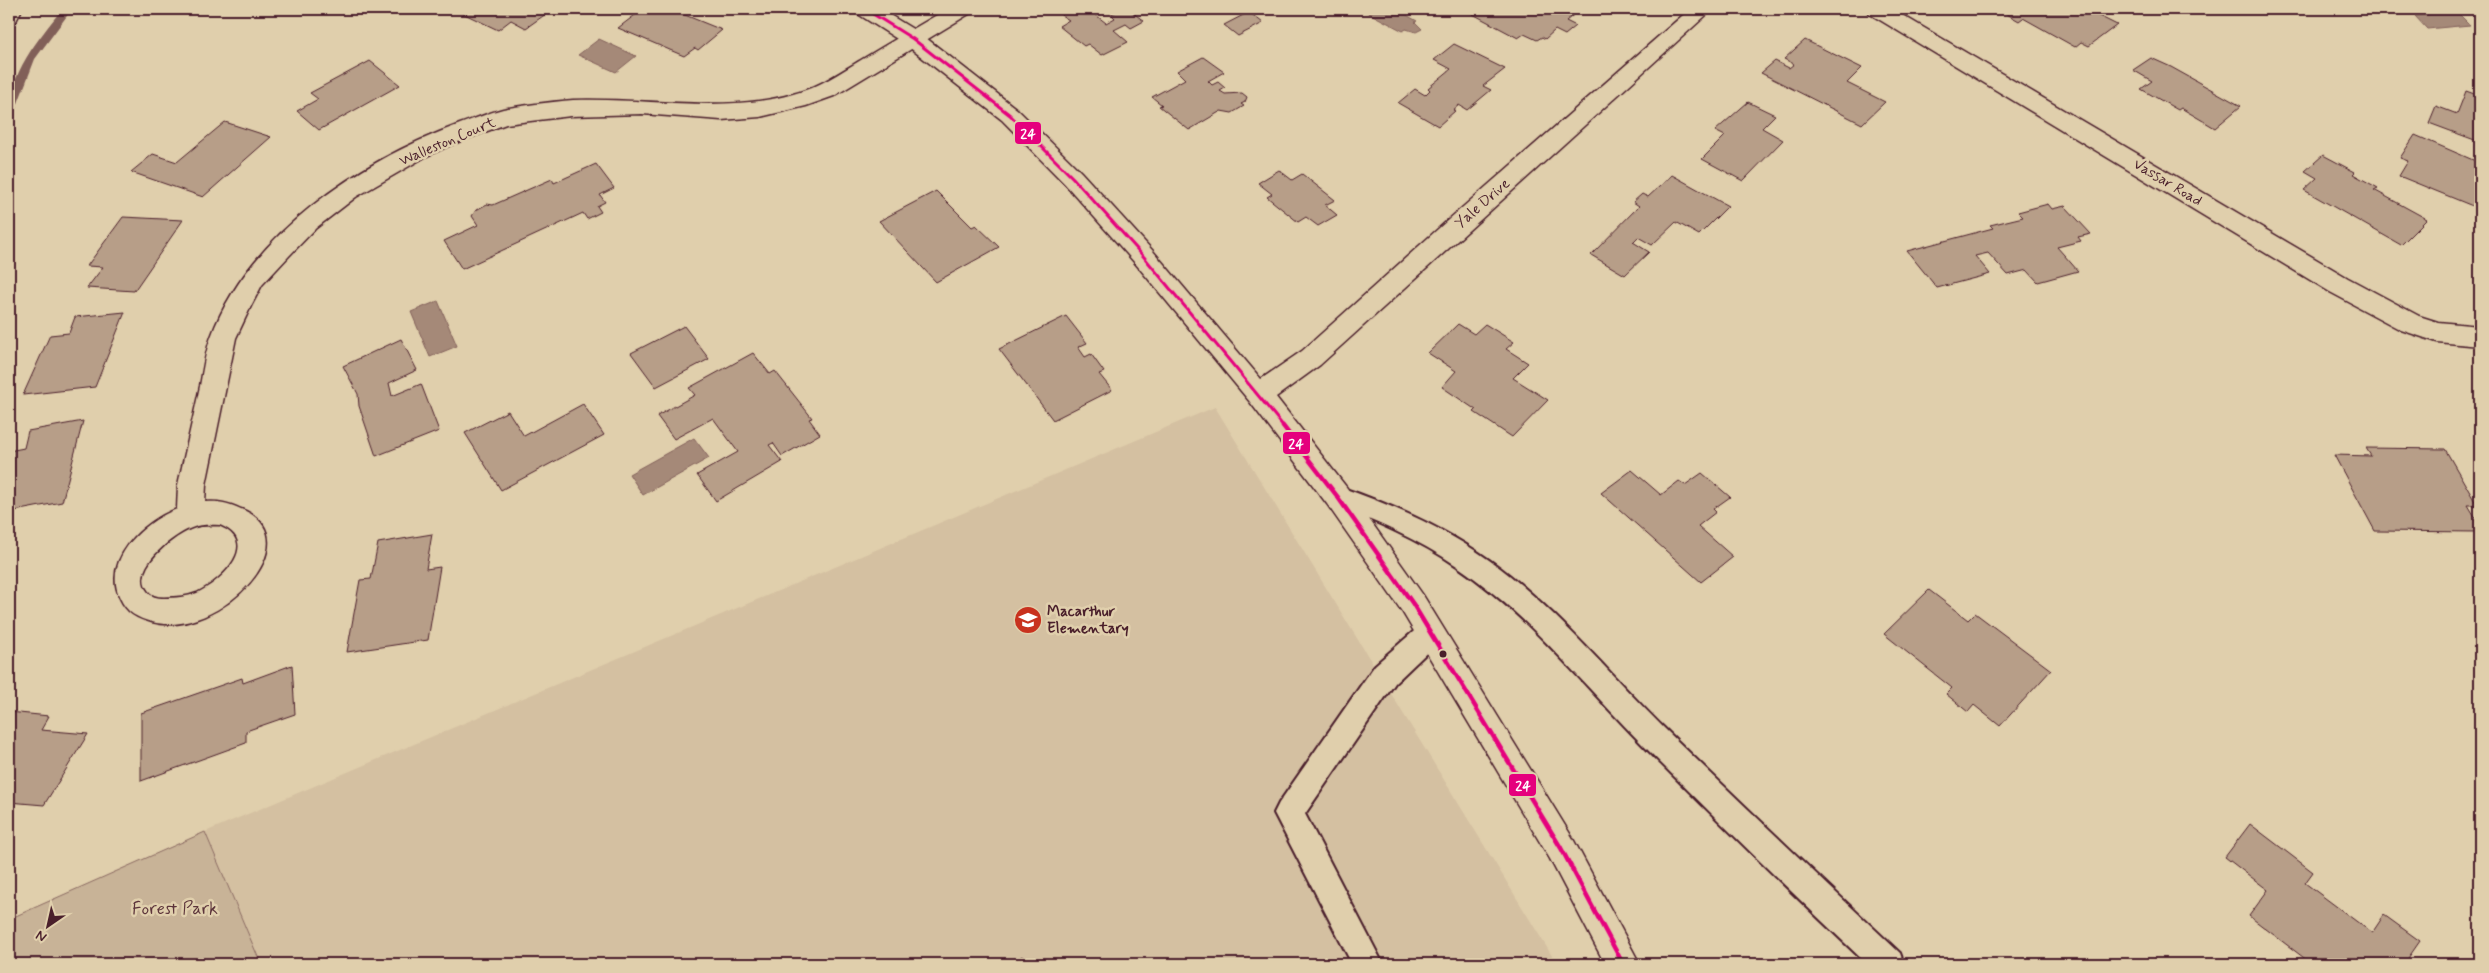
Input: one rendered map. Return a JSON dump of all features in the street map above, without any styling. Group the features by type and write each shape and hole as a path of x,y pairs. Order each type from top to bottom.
{"street":[{"path":"9,16 12,9"},
{"path":"865,9 913,39 1010,115 1073,178 1144,257 1259,395 1337,496 1413,604 1561,848 1623,964"},
{"name":"Walleston Court","path":"190,516 192,486 223,338 238,306 253,279 280,250 308,222 348,191 417,151 503,116 571,108 642,107 721,112 760,109 798,101 826,90 962,9"},
{"name":"Yale Drive","path":"1259,395 1310,358 1456,226 1703,9"},
{"name":"Vassar Road","path":"1877,9 2355,294 2410,323 2437,332 2474,336"}],"lane":[{"path":"1337,496 1450,548 1482,569 1542,620 1641,724 1889,964"},
{"path":"1368,964 1289,813 1385,674 1430,633"}],"shaded area":[{"path":"1367,9 1396,9 1417,21 1415,22 1422,29 1416,32 1406,29 1403,31 1365,11"},
{"path":"2457,12 2470,25 2427,29 2415,16"},
{"path":"599,39 636,56 616,72 578,55"},
{"path":"438,301 457,346 430,357 411,312"},
{"name":"Macarthur Elementary","path":"1215,407 1557,964 261,964 205,832"},
{"path":"694,438 709,458 643,495 629,474"}],"green space":[{"name":"Forest Park","path":"205,832 261,964 9,964 9,919"}],"building":[{"path":"454,9 553,9 526,28 511,20 498,30"},
{"path":"643,9 670,9 722,30 698,50 695,48 684,56 618,28"},
{"path":"1073,9 1088,9 1106,23 1115,18 1111,14 1122,9 1128,9 1144,21 1131,28 1126,24 1114,30 1128,42 1102,55 1088,44 1084,46 1059,26 1069,20 1061,15"},
{"path":"1474,9 1581,9 1566,21 1576,26 1565,35 1555,30 1545,39 1542,37 1537,40 1524,34 1518,38 1469,12"},
{"path":"1998,9 2097,9 2102,11 2097,15 2117,25 2089,46 2081,42 2075,47 2023,18 2019,21"},
{"path":"1249,12 1263,23 1238,36 1224,25"},
{"path":"1805,40 1862,68 1847,83 1885,102 1862,124 1761,73 1775,61 1789,68 1794,64 1784,59"},
{"path":"1454,44 1505,69 1483,86 1491,90 1467,110 1459,105 1438,126 1398,103 1415,89 1425,95 1430,90 1428,88 1451,69 1434,60"},
{"path":"1203,57 1224,72 1208,81 1212,85 1218,82 1225,88 1220,91 1225,94 1242,93 1247,97 1245,102 1241,104 1244,106 1232,113 1221,111 1189,130 1159,106 1162,105 1152,97 1185,79 1177,71"},
{"path":"2151,58 2241,106 2215,128 2181,108 2178,110 2141,89 2152,81 2133,70"},
{"path":"370,61 400,85 319,130 297,111 318,99 310,93"},
{"path":"2466,91 2480,96 2480,142 2429,123 2436,106 2457,114"},
{"path":"1748,102 1775,115 1762,128 1783,140 1743,181 1702,159 1725,136 1715,131"},
{"path":"225,122 271,137 203,197 131,172 153,154 177,162"},
{"path":"2415,135 2480,163 2480,209 2399,176 2408,161 2400,158"},
{"path":"2323,155 2355,172 2353,174 2378,188 2374,190 2427,219 2401,245 2304,190 2317,178 2305,171"},
{"path":"596,164 614,188 600,195 605,202 597,206 601,212 587,219 583,213 462,269 444,241 478,225 472,216 476,210 487,204 493,205 552,179 554,183"},
{"path":"1279,170 1292,180 1302,174 1335,200 1325,205 1337,215 1318,226 1306,217 1298,222 1267,197 1272,194 1258,183"},
{"path":"1672,175 1728,206 1699,235 1676,222 1652,245 1638,237 1633,242 1649,252 1625,275 1591,255 1639,206 1633,202 1642,194 1648,197"},
{"path":"936,191 972,227 976,225 999,247 936,282 879,221"},
{"path":"2048,204 2052,209 2065,206 2091,234 2078,237 2081,241 2057,247 2078,271 2038,282 2027,270 2008,275 1988,253 1975,256 1990,274 1937,288 1907,251 1993,228 1990,225 2023,217 2018,212"},
{"path":"123,217 183,220 134,291 87,288 103,267 87,266"},
{"path":"125,312 95,387 23,395 50,335 69,333 75,317"},
{"path":"1066,316 1087,343 1078,347 1085,357 1091,354 1104,372 1099,374 1112,390 1053,420 999,349"},
{"path":"1458,324 1474,334 1485,324 1514,342 1506,349 1528,363 1513,378 1548,400 1512,437 1474,412 1476,410 1442,387 1456,371 1428,353"},
{"path":"684,326 709,359 656,387 631,353"},
{"path":"401,339 417,370 389,383 392,396 421,384 439,431 376,456 359,406 358,394 343,366"},
{"path":"753,353 770,374 775,371 812,418 809,419 820,434 782,456 773,443 769,445 782,462 716,501 697,475 738,452 713,418 674,439 657,416 695,395 689,388"},
{"path":"583,404 604,435 501,490 465,433 508,411 524,436"},
{"path":"83,421 62,502 9,512 9,451 24,448 28,431"},
{"path":"2366,448 2445,449 2477,505 2468,505 2480,525 2480,527 2476,527 2479,532 2375,531 2334,455 2371,456"},
{"path":"1632,470 1661,495 1679,481 1685,485 1702,473 1730,497 1713,509 1716,512 1698,526 1733,557 1701,582 1601,493"},
{"path":"432,534 426,569 440,567 428,640 347,652 360,580 371,579 378,543"},
{"path":"1929,590 1968,620 1975,613 2051,670 2000,726 1974,705 1968,712 1946,694 1952,688 1884,634"},
{"path":"292,665 295,714 246,731 246,743 141,781 141,713 242,678 243,683"},
{"path":"9,712 49,716 41,730 88,734 44,805 9,802"},
{"path":"2250,824 2313,872 2305,883 2372,933 2384,915 2420,941 2404,964 2312,964 2249,916 2268,890 2225,857"},
{"path":"1022,956 1027,964 1012,964"}],"waterway":[{"path":"9,111 30,58 67,9"}],"transit line":[{"name":"24","path":"865,9 913,39 1010,115 1073,178 1144,257 1259,395 1337,496 1413,604 1561,848 1623,964"}],"place":[{"name":"Macarthur Elementary","path":"1028,620"}]}
